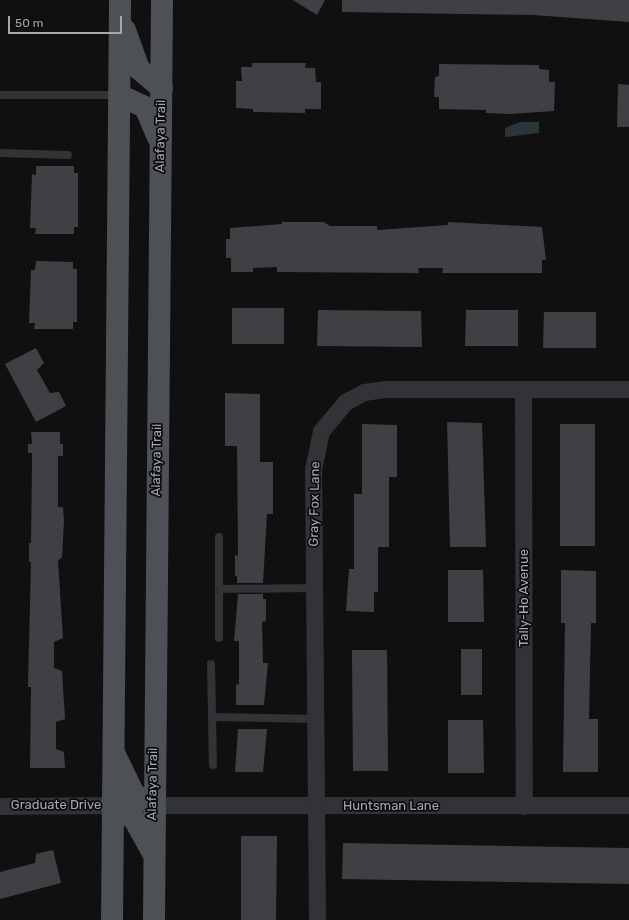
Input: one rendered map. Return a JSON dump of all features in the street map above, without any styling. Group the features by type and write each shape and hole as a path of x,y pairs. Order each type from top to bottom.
{"main road":[{"name":"Alafaya Trail","path":"154,920 153,805 162,0"},
{"path":"120,8 139,69 162,88"},
{"path":"112,920 111,805 120,8"},
{"path":"119,95 145,107 161,146"},
{"path":"112,749 134,794 153,805"},
{"path":"111,805 134,819 153,854"}],"street":[{"name":"Gray Fox Lane","path":"317,920 313,469 321,431 332,414 345,402 364,392 386,389 523,391 629,389"},
{"name":"Tally-Ho Avenue","path":"523,391 524,806"},
{"name":"Graduate Drive","path":"0,806 111,805"},
{"name":"Huntsman Lane","path":"153,805 629,806"}],"lane":[{"path":"0,95 119,95"},
{"path":"0,153 68,155"},
{"path":"219,536 219,638"},
{"path":"220,589 315,588"},
{"path":"211,664 213,765"},
{"path":"212,717 316,719"}],"shaded area":[{"path":"520,122 539,122 539,133 505,137 505,128"}],"building":[{"path":"293,0 325,0 317,15"},
{"path":"342,0 629,0 629,22 533,15 342,12"},
{"path":"252,63 306,63 305,68 315,68 316,82 321,82 321,109 305,109 305,113 253,112 253,109 236,108 236,81 242,81 241,67 252,67"},
{"path":"439,64 539,65 539,69 549,70 549,82 555,82 554,111 509,114 486,113 486,110 439,109 439,97 434,97 435,77 439,76"},
{"path":"618,84 629,85 629,127 617,127"},
{"path":"36,166 74,166 74,173 78,173 78,227 74,227 74,234 35,234 36,228 30,228 32,174 36,175"},
{"path":"282,222 324,222 330,226 377,226 377,230 448,225 448,222 542,227 546,260 542,260 542,273 442,273 443,268 418,268 419,273 277,272 277,267 253,268 253,272 231,272 231,258 226,258 226,239 230,239 230,228 282,224"},
{"path":"36,261 73,262 73,269 77,269 77,322 73,322 73,329 34,329 35,323 29,323 31,270 35,270"},
{"path":"232,308 284,308 284,344 232,344"},
{"path":"318,310 421,311 422,347 317,346"},
{"path":"466,310 518,310 518,346 465,346"},
{"path":"544,312 596,312 596,348 543,348"},
{"path":"36,348 44,363 37,370 50,393 59,392 66,406 36,422 5,364"},
{"path":"225,393 260,394 260,462 273,462 273,514 267,514 263,583 237,583 237,576 235,576 235,555 238,556 237,446 225,446"},
{"path":"447,422 482,423 486,547 450,547"},
{"path":"362,424 397,425 397,477 389,477 389,547 378,547 378,592 374,592 374,612 346,611 349,569 354,569 354,494 362,494"},
{"path":"560,424 595,424 595,546 560,546"},
{"path":"31,432 60,432 60,444 63,444 63,456 58,456 58,507 63,507 64,521 62,557 58,561 63,638 54,642 54,668 62,671 65,719 56,722 56,749 64,752 65,768 30,768 31,687 28,687 31,562 29,562 29,543 31,543 32,453 28,453 28,444 32,444"},
{"path":"448,570 483,570 484,622 448,622"},
{"path":"561,570 596,571 596,623 591,623 589,719 598,719 598,772 563,772 565,623 561,623"},
{"path":"238,594 263,594 263,599 266,599 266,621 262,622 263,663 268,663 264,705 236,705 236,684 239,685 239,641 234,641"},
{"path":"461,649 482,649 482,695 461,695"},
{"path":"352,650 387,650 388,771 353,771"},
{"path":"448,720 483,720 484,773 448,773"},
{"path":"238,729 267,729 263,772 235,772"},
{"path":"241,836 277,836 276,920 241,920"},
{"path":"343,843 629,848 629,884 342,879"},
{"path":"53,850 61,883 0,899 0,872 35,863 36,854"}]}
